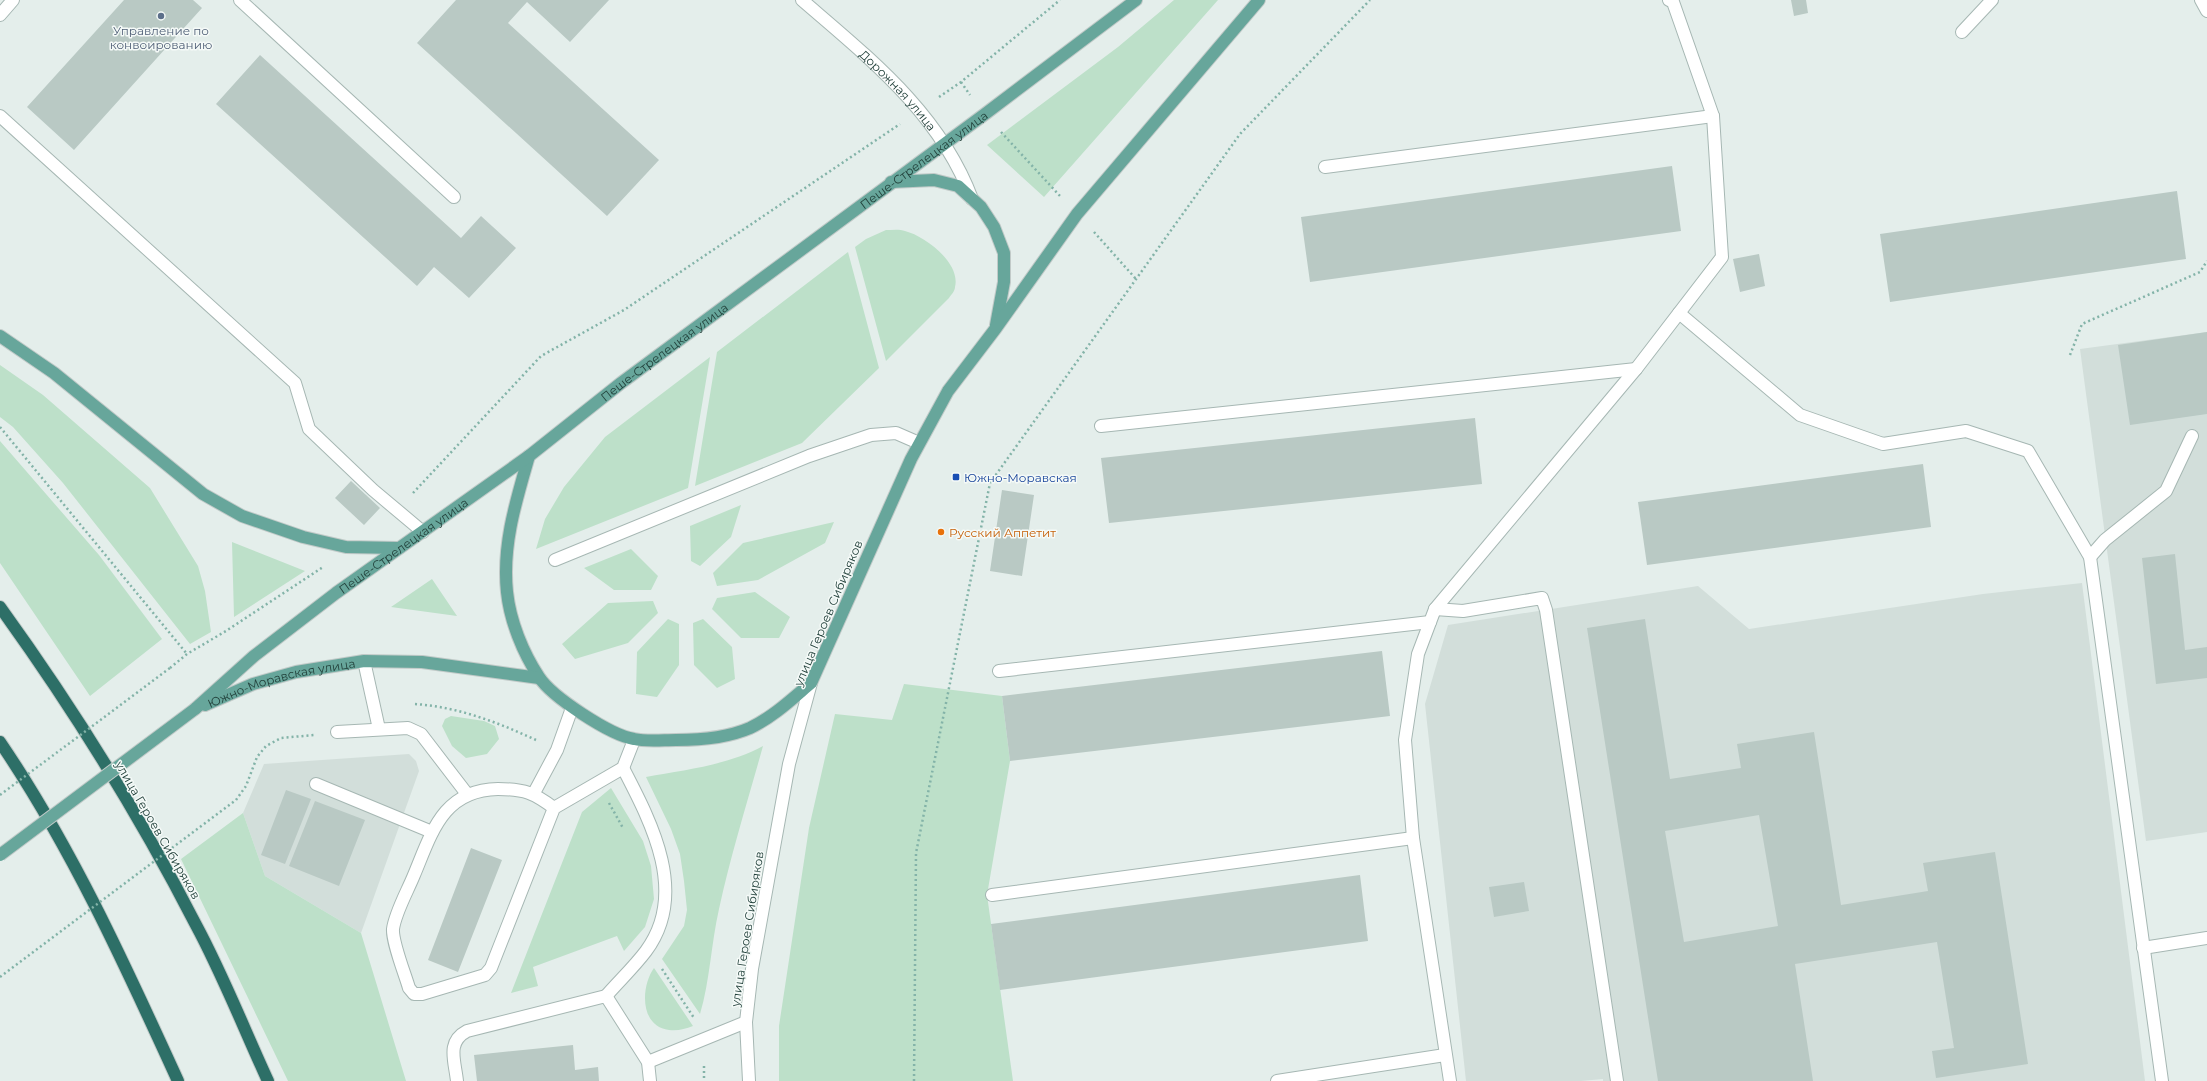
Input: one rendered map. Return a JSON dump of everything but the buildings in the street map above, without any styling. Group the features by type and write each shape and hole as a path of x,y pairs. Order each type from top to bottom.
{"highway":[{"name":"улица Героев Сибиряков","path":"0,607 76,717 147,834 197,926 268,1081"},
{"path":"0,742 80,875 178,1081"}],"main road":[{"name":"Пеше-Стрелецкая улица","path":"195,708 254,656 399,548 529,456 621,383 891,182 945,144 1136,0"},
{"path":"996,328 1077,214 1259,0"},
{"path":"891,182 934,180 958,186 981,207 994,227 1004,253 1004,282 996,328"},
{"name":"улица Героев Сибиряков","path":"811,683 918,443 948,391 996,328"},
{"path":"0,336 54,373 203,494 242,516 303,537 346,547 399,548"},
{"path":"529,456 511,521 505,560 507,593 514,623 526,652 540,678 572,708 605,728 634,740 704,740 750,728 782,708 811,683"},
{"name":"Южно-Моравская улица","path":"0,855 195,708 253,684 296,672 364,661 422,662 540,678"}],"street":[{"path":"0,15 13,0"},
{"path":"240,0 454,197"},
{"name":"Дорожная улица","path":"802,0 883,69 920,111 945,144 963,174 972,199"},
{"path":"1450,1081 1413,838 1405,740 1418,654 1435,608 1636,369 1722,257 1712,116 1673,2 1670,0"},
{"path":"1962,32 1992,0"},
{"path":"2201,0 2207,11"},
{"path":"0,116 295,383 309,428 397,510 423,532"},
{"path":"1325,167 1712,116"},
{"path":"1679,313 1800,414 1883,444 1966,431 2028,451 2090,557 2162,1081"},
{"path":"1101,426 1636,369"},
{"path":"555,560 809,456 871,434 896,433 918,443"},
{"path":"2090,557 2105,540 2166,491 2192,436"},
{"path":"1435,608 1463,611 1542,598 1546,610 1617,1081"},
{"path":"999,672 1430,622"},
{"path":"364,661 379,730"},
{"name":"улица Героев Сибиряков","path":"749,1081 746,1022 752,969 789,764 811,683"},
{"path":"534,793 557,750 572,708"},
{"path":"337,732 408,728 421,734 467,794"},
{"path":"554,808 534,793 507,789 484,790 467,794 452,804 441,816 432,832 393,930 409,988 414,994 422,994 476,979 485,975 491,968 554,808 623,768 634,740"},
{"path":"457,1081 453,1045 458,1036 467,1031 606,996 647,950 660,926 665,907 664,872 657,841 646,813 623,768"},
{"path":"316,784 432,832"},
{"path":"992,895 1413,838"},
{"path":"2143,948 2207,938"},
{"path":"606,996 648,1062 650,1081"},
{"path":"648,1062 746,1022"},
{"path":"1277,1081 1445,1055"}],"path":[{"path":"397,510 542,356 624,310 920,111 961,82 1060,0"},
{"path":"914,1081 916,853 990,483 1240,134 1370,0"},
{"path":"961,82 985,114 1136,279"},
{"path":"2070,354 2082,324 2200,272 2207,261"},
{"path":"0,427 187,654"},
{"path":"0,795 187,654 226,631 318,571 346,547"},
{"path":"374,702 441,705 499,722 557,750"},
{"path":"0,977 236,800 246,786 257,757 266,746 281,738 337,732"}],"shaded area":[{"path":"2207,332 2207,832 2146,841 2080,349"},
{"path":"2082,583 2145,1081 1603,1081 1603,1079 1581,1081 1466,1081 1425,704 1448,625 1698,586 1749,629 1983,594"},
{"path":"409,754 416,761 419,771 361,933 265,876 243,813 264,764"}],"green space":[{"path":"1174,0 1218,0 1044,197 987,145 1118,47"},
{"path":"886,230 905,231 913,234 922,238 940,252 953,269 955,288 949,298 886,361 855,247 866,239"},
{"path":"848,252 879,368 802,443 695,486 717,352"},
{"path":"710,357 688,488 536,549 545,519 564,487 605,437"},
{"path":"0,365 43,395 150,488 198,566 205,591 211,632 190,644 63,483 13,427 0,417"},
{"path":"0,441 99,555 162,639 90,696 0,563"},
{"path":"741,505 731,537 700,566 691,561 690,526"},
{"path":"834,522 825,543 758,580 717,586 713,573 743,543"},
{"path":"232,542 305,571 234,617"},
{"path":"631,549 658,576 651,590 614,590 584,568"},
{"path":"432,579 457,616 391,607"},
{"path":"755,592 790,617 779,638 741,638 712,609 717,598"},
{"path":"653,601 658,613 628,643 575,659 562,644 608,603"},
{"path":"668,619 679,624 679,665 657,697 636,694 637,652"},
{"path":"703,619 732,647 735,679 717,688 694,665 693,623"},
{"path":"904,684 1002,696 1010,761 987,895 1013,1081 779,1081 779,1026 809,828 835,714 892,720"},
{"path":"451,716 484,721 495,726 499,739 487,754 466,758 452,746 442,726 445,719"},
{"path":"763,746 734,847 716,922 706,988 700,1014 662,959 684,926 687,910 680,854 671,829 646,777 721,762 735,758"},
{"path":"611,788 643,841 651,866 654,899 645,927 624,951 617,936 533,967 538,986 511,993 582,812"},
{"path":"243,813 265,876 361,933 406,1081 288,1081 181,859"},
{"path":"654,968 693,1026 681,1030 669,1030 659,1027 652,1021 645,1004 645,994"}],"place":[{"name":"Управление по конвоированию","path":"161,16"},
{"name":"Южно-Моравская","path":"956,477"},
{"name":"Русский Аппетит","path":"941,532"}]}
